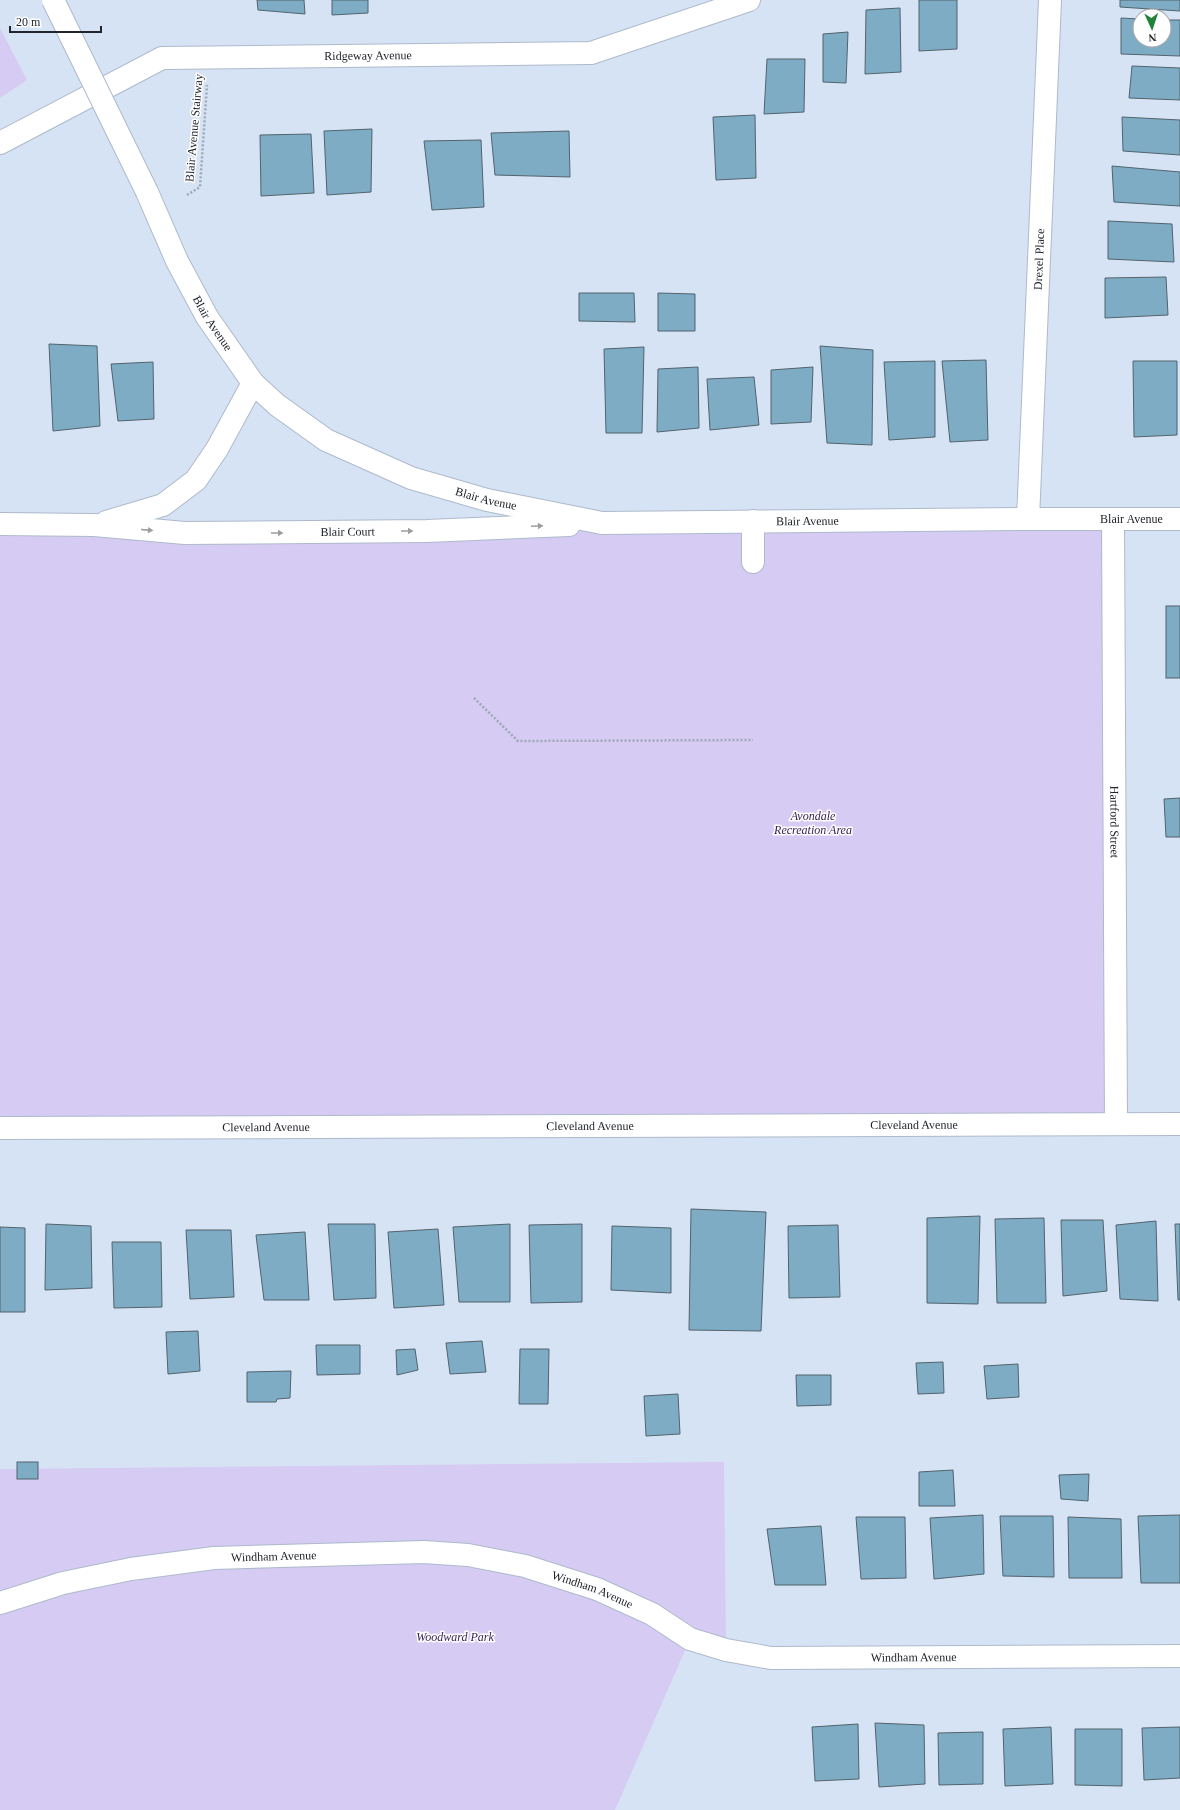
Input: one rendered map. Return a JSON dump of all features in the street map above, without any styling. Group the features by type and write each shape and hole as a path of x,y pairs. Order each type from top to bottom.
{"street":[{"name":"Blair Avenue","path":"53,0 147,192 178,261 207,317 253,383 277,405 326,440 410,478 487,500 602,523 1028,518 1113,520 1180,519"},
{"name":"Ridgeway Avenue","path":"0,143 162,58 591,53 749,0"},
{"name":"Drexel Place","path":"1028,518 1050,0"},
{"name":"Blair Court","path":"94,525 163,505 196,480 217,449 253,383"},
{"name":"Hartford Street","path":"1113,520 1116,1124"},
{"path":"753,521 753,562"},
{"name":"Blair Court","path":"0,524 94,525 185,533 427,531 602,523"},
{"name":"Cleveland Avenue","path":"0,1128 1180,1124"},
{"name":"Windham Avenue","path":"0,1603 63,1583 131,1569 214,1558 424,1552 468,1555 525,1566 597,1589 652,1614 690,1639 726,1650 771,1658 1180,1656"}],"path":[{"name":"Blair Avenue Stairway","path":"187,195 200,186 209,57"},
{"path":"474,698 518,741 752,740"}],"green space":[{"path":"0,28 27,80 0,98"},
{"name":"Avondale Recreation Area","path":"1113,520 1116,1124 0,1128 0,524"},
{"name":"Woodward Park","path":"724,1462 726,1650 690,1639 615,1810 0,1810 0,1469"}],"building":[{"path":"257,0 304,0 305,14 258,10"},
{"path":"332,0 368,0 368,13 332,15"},
{"path":"919,0 957,0 957,49 919,51"},
{"path":"1120,0 1180,0 1180,11 1172,10 1172,8 1120,7"},
{"path":"900,8 901,72 865,74 866,10"},
{"path":"1121,18 1132,19 1132,48 1172,48 1172,20 1180,20 1180,56 1121,54"},
{"path":"848,32 846,83 823,82 823,34"},
{"path":"767,59 805,59 804,112 764,114"},
{"path":"1132,66 1180,68 1180,100 1129,98"},
{"path":"755,115 756,178 716,180 713,117"},
{"path":"1122,117 1180,120 1180,155 1123,151"},
{"path":"372,129 371,192 327,195 324,131"},
{"path":"569,131 570,177 495,175 491,133"},
{"path":"311,134 314,193 261,196 260,135"},
{"path":"481,140 484,207 432,210 424,141"},
{"path":"1112,166 1180,172 1180,206 1114,202"},
{"path":"1108,221 1172,224 1174,262 1108,259"},
{"path":"1166,277 1168,315 1105,318 1105,278"},
{"path":"579,293 634,293 635,322 579,321"},
{"path":"658,293 695,294 695,331 658,331"},
{"path":"49,344 97,346 100,426 53,431"},
{"path":"820,346 873,350 872,445 827,443"},
{"path":"644,347 642,433 606,433 604,349"},
{"path":"986,360 988,440 950,442 942,361"},
{"path":"935,361 935,437 889,440 884,362"},
{"path":"1133,361 1177,361 1177,435 1134,437"},
{"path":"153,362 154,419 118,421 111,364"},
{"path":"698,367 699,428 657,432 658,369"},
{"path":"813,367 811,422 771,424 771,370"},
{"path":"754,377 759,425 710,430 707,379"},
{"path":"1166,606 1180,606 1180,678 1166,678"},
{"path":"1180,798 1180,837 1166,837 1164,799"},
{"path":"691,1209 766,1212 761,1331 689,1330"},
{"path":"980,1216 978,1304 927,1303 927,1218"},
{"path":"1044,1218 1046,1303 997,1303 995,1219"},
{"path":"1061,1220 1103,1220 1107,1291 1063,1296"},
{"path":"1156,1221 1158,1301 1120,1299 1116,1225"},
{"path":"46,1224 91,1226 92,1288 45,1290"},
{"path":"328,1224 375,1224 376,1298 334,1300"},
{"path":"510,1224 510,1302 459,1302 453,1227"},
{"path":"582,1224 582,1302 531,1303 529,1225"},
{"path":"1175,1224 1180,1224 1180,1300 1178,1300"},
{"path":"838,1225 840,1297 789,1298 788,1226"},
{"path":"612,1226 671,1228 671,1293 611,1290"},
{"path":"0,1227 25,1228 25,1312 0,1312"},
{"path":"438,1229 444,1305 394,1308 388,1232"},
{"path":"186,1230 231,1230 234,1297 190,1299"},
{"path":"305,1232 309,1300 264,1300 256,1235"},
{"path":"112,1242 161,1242 162,1307 114,1308"},
{"path":"198,1331 200,1371 168,1374 166,1332"},
{"path":"482,1341 486,1372 450,1374 446,1343"},
{"path":"316,1345 360,1345 360,1374 317,1375"},
{"path":"415,1349 418,1370 397,1375 396,1350"},
{"path":"520,1349 549,1349 548,1404 519,1404"},
{"path":"943,1362 944,1393 918,1394 916,1363"},
{"path":"1018,1364 1019,1397 987,1399 984,1366"},
{"path":"291,1371 290,1398 277,1399 276,1402 247,1402 247,1372"},
{"path":"796,1375 831,1375 831,1405 797,1406"},
{"path":"678,1394 680,1434 646,1436 644,1396"},
{"path":"17,1462 38,1462 38,1479 17,1479"},
{"path":"953,1470 955,1506 919,1506 919,1472"},
{"path":"1089,1474 1088,1501 1061,1499 1059,1475"},
{"path":"983,1515 984,1574 934,1579 930,1518"},
{"path":"1180,1515 1180,1583 1141,1583 1138,1516"},
{"path":"1000,1516 1053,1516 1054,1577 1003,1576"},
{"path":"856,1517 905,1517 906,1578 861,1579"},
{"path":"1068,1517 1121,1519 1122,1578 1069,1578"},
{"path":"821,1526 826,1585 775,1585 767,1529"},
{"path":"875,1723 924,1725 925,1784 879,1787"},
{"path":"858,1724 859,1779 815,1781 812,1727"},
{"path":"1051,1727 1053,1784 1005,1786 1003,1729"},
{"path":"1180,1727 1180,1778 1144,1780 1142,1728"},
{"path":"1075,1729 1122,1729 1122,1786 1075,1785"},
{"path":"983,1732 983,1784 939,1785 938,1733"}]}
